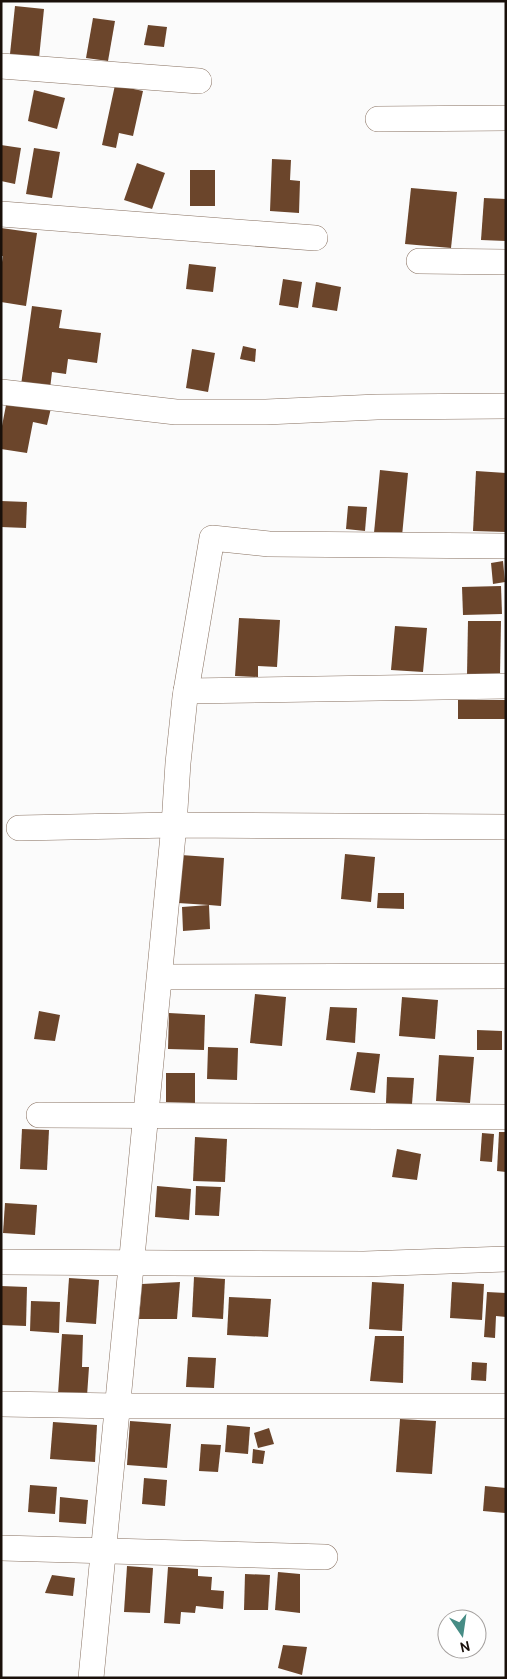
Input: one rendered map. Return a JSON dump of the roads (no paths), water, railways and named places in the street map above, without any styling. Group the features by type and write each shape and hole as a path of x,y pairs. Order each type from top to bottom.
{"street":[{"path":"1,66 199,81"},
{"path":"378,118 506,118"},
{"path":"1,214 315,238"},
{"path":"419,261 506,262"},
{"path":"1,392 176,412 266,412 377,407 506,406"},
{"path":"91,1678 160,977 178,763 186,691 212,538 270,544 506,546"},
{"path":"186,691 506,686"},
{"path":"19,828 174,825 506,827"},
{"path":"160,977 506,976"},
{"path":"39,1115 506,1117"},
{"path":"1,1262 364,1264 506,1259"},
{"path":"1,1404 118,1406 506,1406"},
{"path":"1,1548 325,1557"}]}
